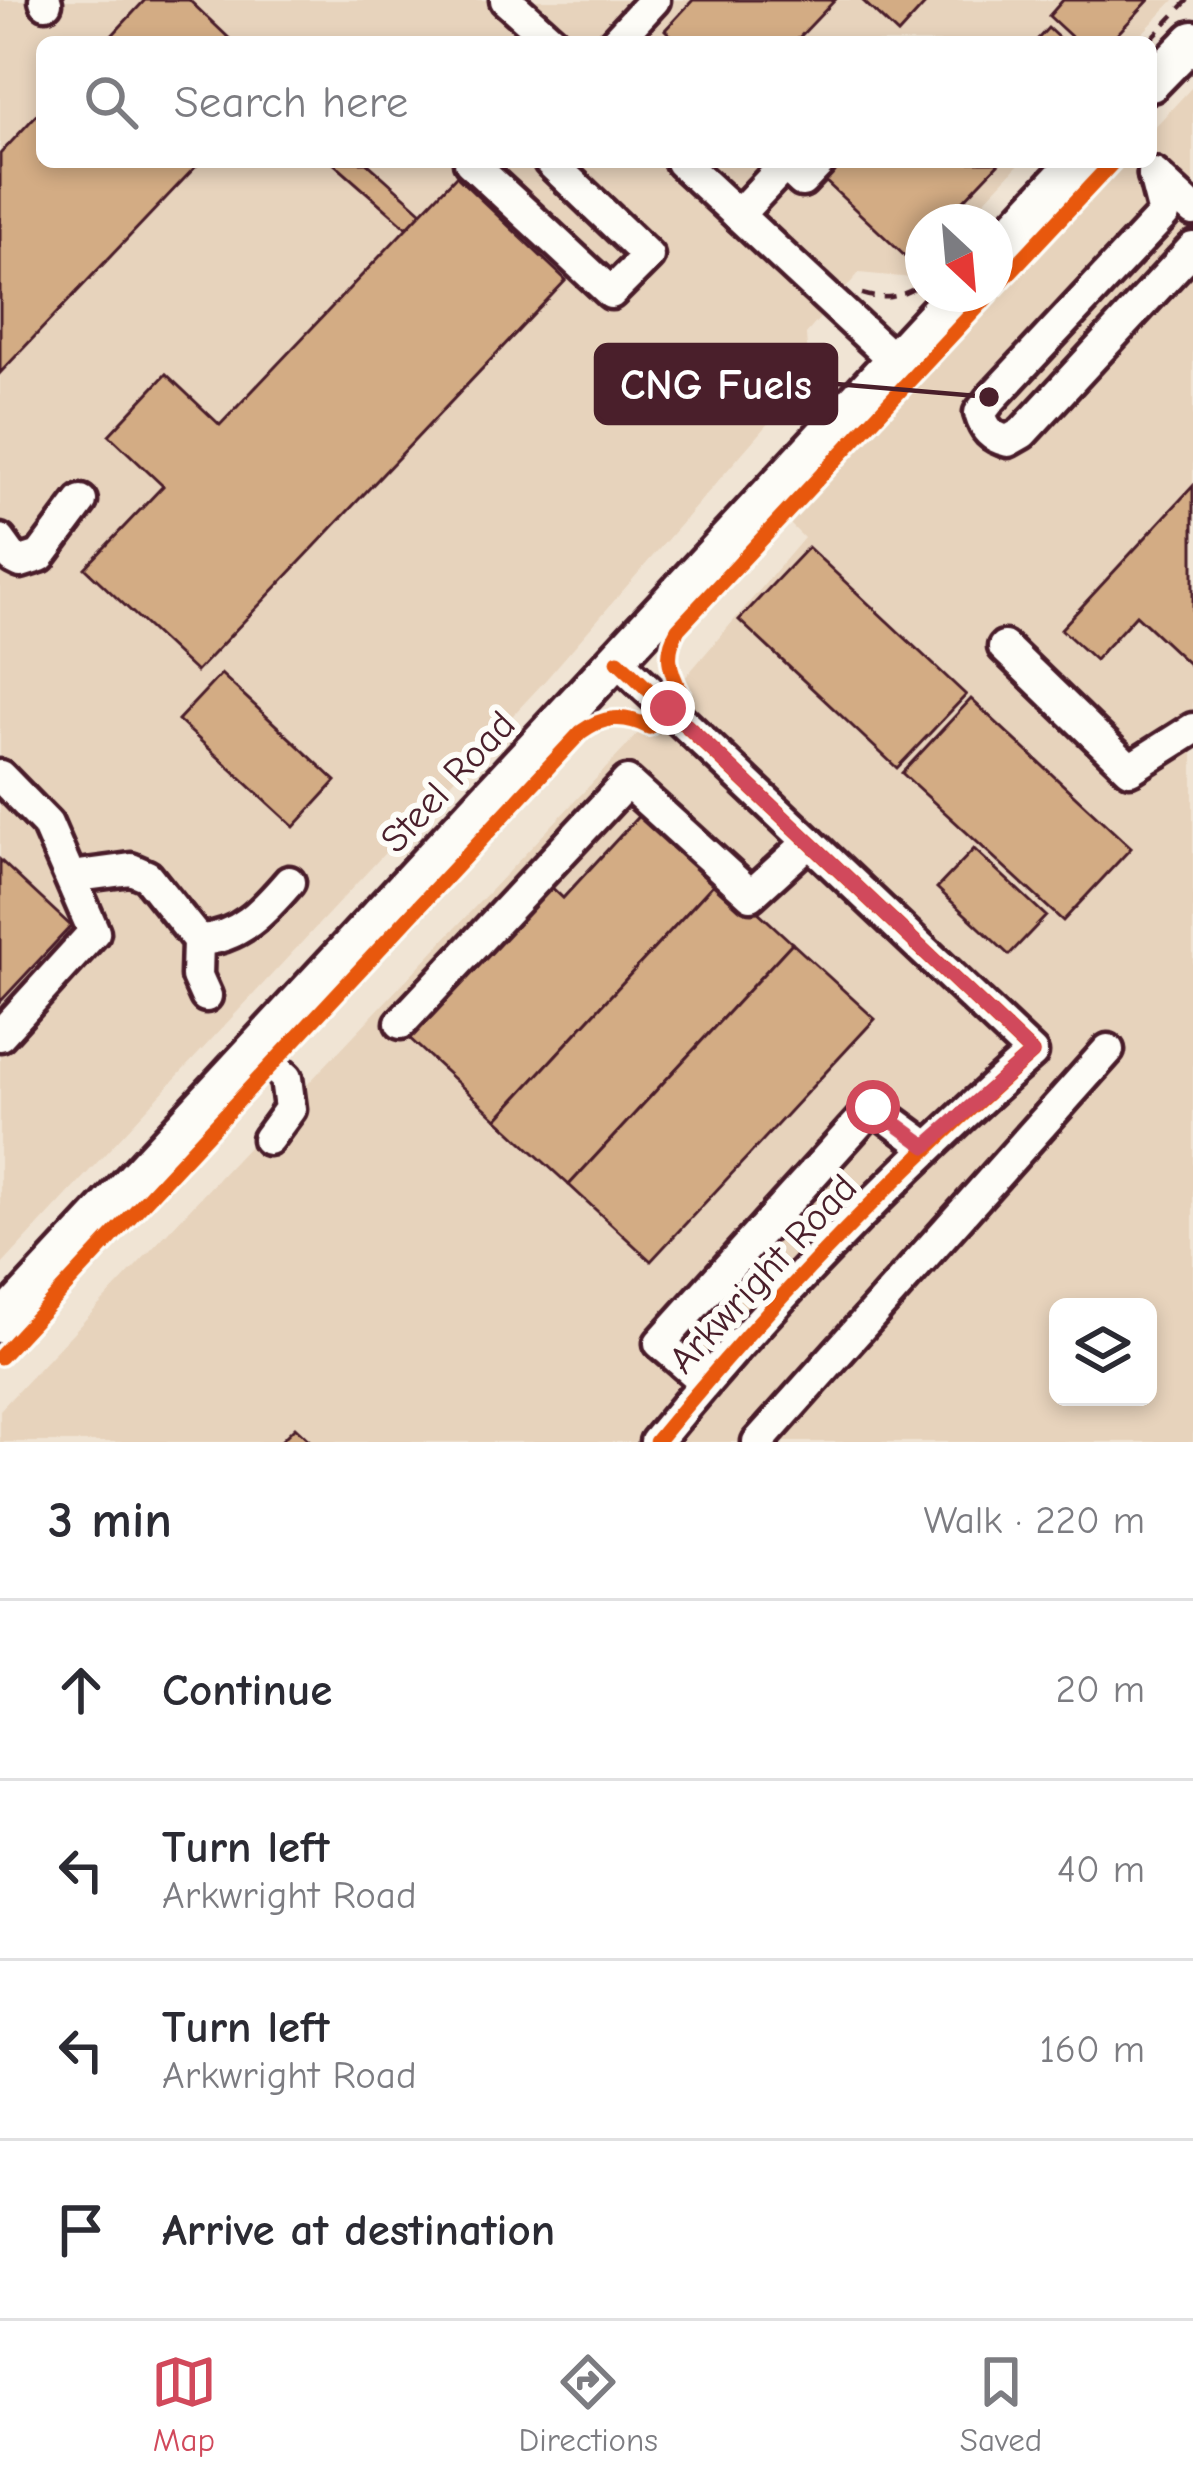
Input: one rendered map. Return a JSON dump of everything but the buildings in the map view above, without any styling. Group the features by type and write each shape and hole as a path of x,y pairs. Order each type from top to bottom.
{"main road":[{"path":"1157,77 1193,40"},
{"path":"1013,230 1070,168"},
{"name":"Steel Road","path":"0,1324 938,312"}],"street":[{"path":"506,0 536,36"},
{"path":"621,36 654,0"},
{"path":"477,168 611,292 648,256 556,168"},
{"path":"687,168 894,360"},
{"path":"738,215 782,168"},
{"path":"788,168 802,181 814,168"},
{"path":"1147,168 1193,210"},
{"path":"1147,168 1164,214 990,400 980,413 984,428 1008,441 1022,433 1193,248"},
{"path":"0,540 21,562 40,556 81,501"},
{"path":"1004,647 1130,769 1193,729"},
{"name":"Arkwright Road","path":"618,661 1032,1053 926,1146 705,1382 656,1442"},
{"path":"0,776 47,824 94,932 0,1035"},
{"path":"400,1024 627,782 751,896 809,842"},
{"path":"71,877 131,869 147,876 198,940 197,976 206,996"},
{"path":"198,940 242,928 289,882"},
{"path":"758,1442 1108,1050"},
{"path":"255,1051 286,1078 290,1108 268,1139"},
{"path":"705,1382 660,1343 873,1107 926,1146"}],"path":[{"path":"1154,36 1188,0"},
{"path":"830,300 845,283 863,296 887,299 905,291"}],"shaded area":[{"path":"0,0 1174,0 1140,36 36,36 36,168 1015,168 981,204 905,204 905,277 859,273 806,334 809,376 542,684 0,1267"},
{"path":"1193,86 1193,1442 0,1442 0,1410 625,748 804,538 786,520 981,312 1013,312 1013,277 1115,168 1157,168 1157,125"}],"cycle path":[{"path":"1013,269 1107,168"},
{"path":"0,1357 581,732 614,719 649,727 681,693 670,661 678,629 973,312"},
{"path":"618,661 1032,1053 836,1240 656,1442"}],"place":[{"name":"CNG Fuels","path":"989,397"}],"route":[{"path":"668,708 1032,1053 926,1146 873,1107"}]}
